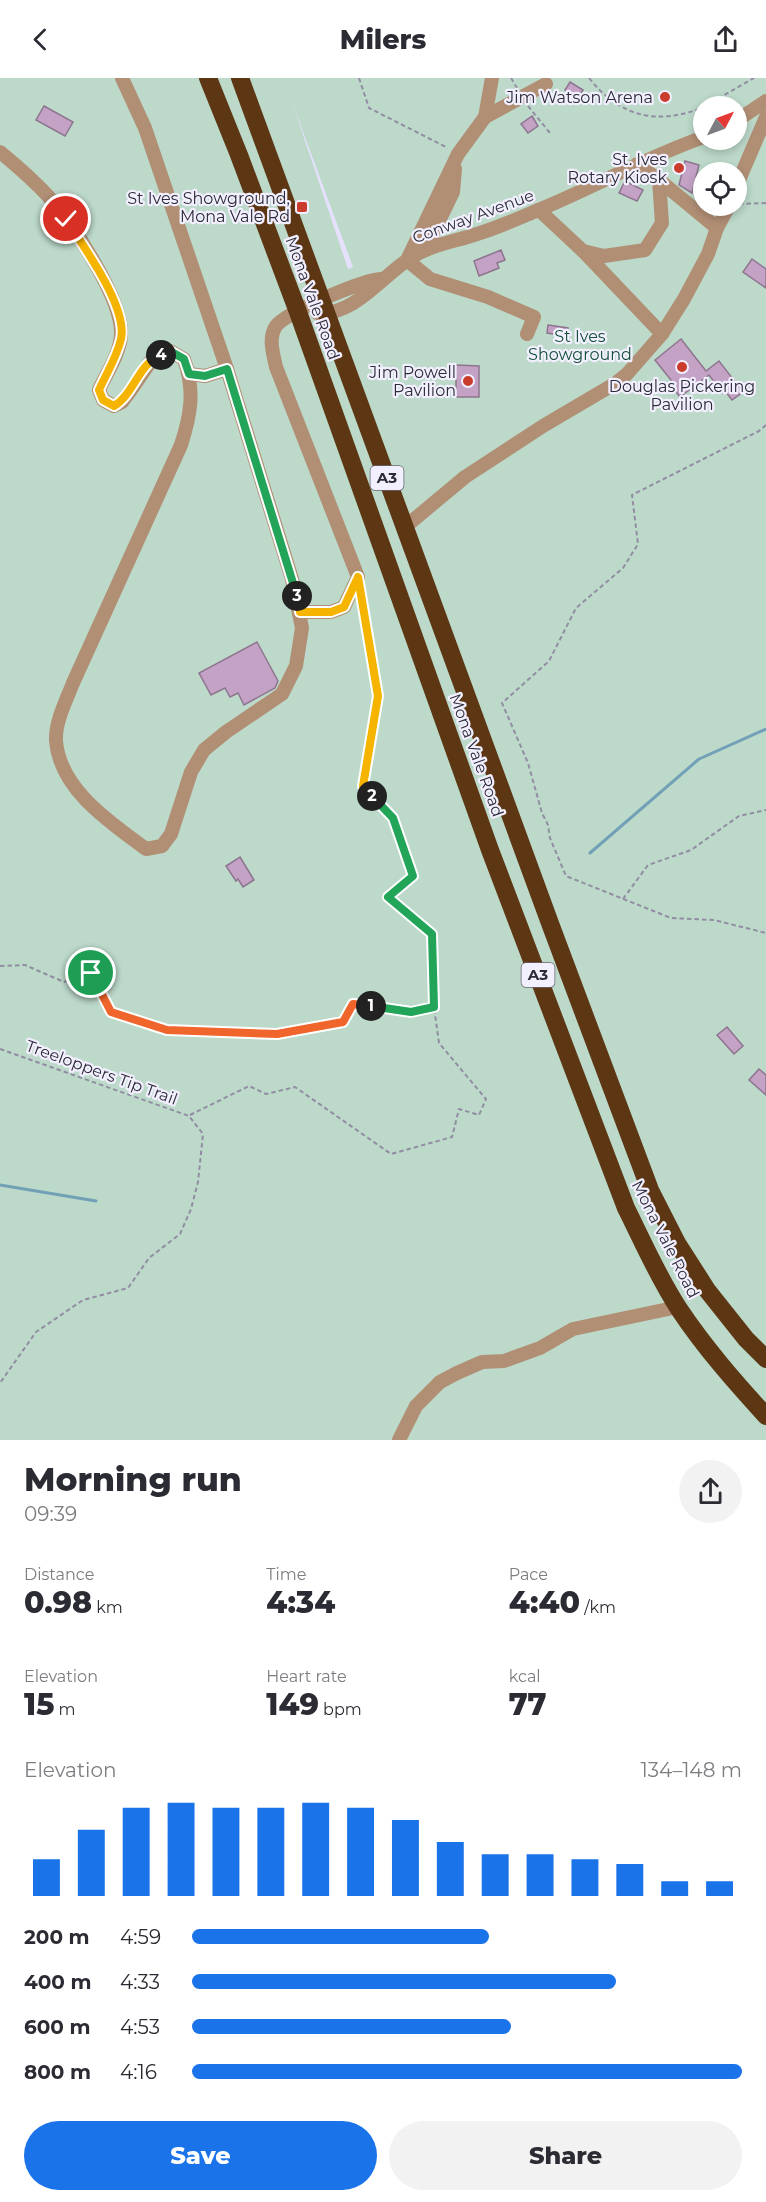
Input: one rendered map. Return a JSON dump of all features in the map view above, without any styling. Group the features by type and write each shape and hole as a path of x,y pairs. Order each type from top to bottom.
{"highway":[{"name":"Mona Vale Road","path":"208,78 298,312 490,850 626,1208 678,1307 704,1345 766,1416"},
{"name":"Mona Vale Road","path":"240,78 650,1190 677,1243 707,1290 746,1339 766,1359"}],"street":[{"path":"0,152 33,181 66,219 104,280 120,316 122,337 99,390 103,400 114,406 122,402 153,358 170,351 184,359 189,374 190,419 181,445 61,714 56,741 65,772 87,801 146,849 162,846 171,834 191,772 204,750 282,694 290,681 300,651 302,628 292,579 227,369 145,128 122,78"},
{"name":"Conway Avenue","path":"407,260 457,158 485,117 492,78"},
{"path":"485,117 546,84"},
{"path":"747,114 766,102"},
{"path":"747,162 766,117"},
{"name":"Conway Avenue","path":"407,260 426,248 478,234 539,210 693,141"},
{"path":"426,248 453,192 457,158"},
{"path":"637,164 660,180 717,228"},
{"path":"583,252 604,256 626,255 645,250 662,223 660,180"},
{"path":"539,210 662,334"},
{"path":"405,527 465,477 627,374 662,334 692,285 724,216"},
{"path":"300,612 331,612 344,607 358,577 276,367 271,341 275,327 282,320 298,312 325,306 369,280 381,279 407,260 430,279 488,297 534,317 527,334"},
{"path":"189,374 205,376 227,369"},
{"path":"399,1440 416,1406 440,1382 457,1372 482,1362 504,1361 540,1348 573,1329 678,1307"}],"path":[{"path":"359,78 369,108 457,158"},
{"path":"589,78 601,93 645,117 663,117 693,110"},
{"path":"723,96 754,78"},
{"path":"747,204 766,203"},
{"path":"766,425 759,431 632,495 638,544 623,568 576,608 549,661 502,703 528,763 550,838 566,876 671,918 714,920 766,933"},
{"path":"189,1116 249,1086 266,1094 295,1087 391,1154 452,1137 459,1109 479,1115 486,1099 439,1043 434,1007 432,934 388,897 413,876 393,818 363,786 378,696 358,577"},
{"path":"623,899 648,865 691,850 739,816 766,810"},
{"path":"0,966 24,964 64,982 91,973 111,1012 167,1030 277,1034 343,1022 353,1004 411,1012 434,1007"},
{"name":"Treeloppers Tip Trail","path":"0,1049 189,1116 203,1134 198,1182 191,1209 180,1234 148,1258 129,1288 83,1300 36,1332 0,1383"}],"green space":[{"name":"St Ives Showground","path":"0,78 766,78 766,1440 0,1440","holes":["292,102 353,267 348,269"]}],"building":[{"path":"570,82 583,90 578,98 565,90"},
{"path":"44,106 73,122 65,136 36,120"},
{"path":"532,116 538,126 528,133 521,124"},
{"path":"685,161 693,163 692,193 679,185"},
{"path":"625,181 643,190 637,201 619,193"},
{"path":"501,250 505,260 497,263 499,268 479,276 474,261"},
{"path":"752,259 766,269 766,288 743,272"},
{"path":"548,325 568,328 567,336 547,333"},
{"name":"Douglas Pickering Pavilion","path":"681,339 706,371 719,361 743,392 732,400 725,391 723,393 709,375 680,397 672,387 675,385 655,360"},
{"name":"Jim Powell Pavilion","path":"456,365 479,366 479,397 456,397"},
{"path":"257,642 278,681 275,688 244,705 238,693 230,697 225,688 211,695 199,673"},
{"path":"240,857 254,880 243,887 226,866"},
{"path":"727,1027 743,1046 734,1054 717,1035"},
{"path":"759,1069 766,1075 766,1095 749,1080"}],"waterway":[{"path":"590,853 699,759 766,729"},
{"path":"0,1185 96,1201"}],"place":[{"name":"Jim Watson Arena","path":"665,97"},
{"name":"St. Ives Rotary Kiosk","path":"679,168"},
{"name":"St Ives Showground, Mona Vale Rd","path":"302,207"},
{"name":"Douglas Pickering Pavilion","path":"682,367"},
{"name":"Jim Powell Pavilion","path":"468,381"}],"route":[{"path":"66,219 104,280 120,316 122,337 99,390 103,400 114,406 122,402 153,358 170,351 184,359 189,374 205,376 227,369 292,579 300,612 331,612 344,607 358,577 378,696 363,786 393,818 413,876 388,897 432,934 434,1007 411,1012 353,1004 343,1022 277,1034 167,1030 111,1012 91,973"}]}
